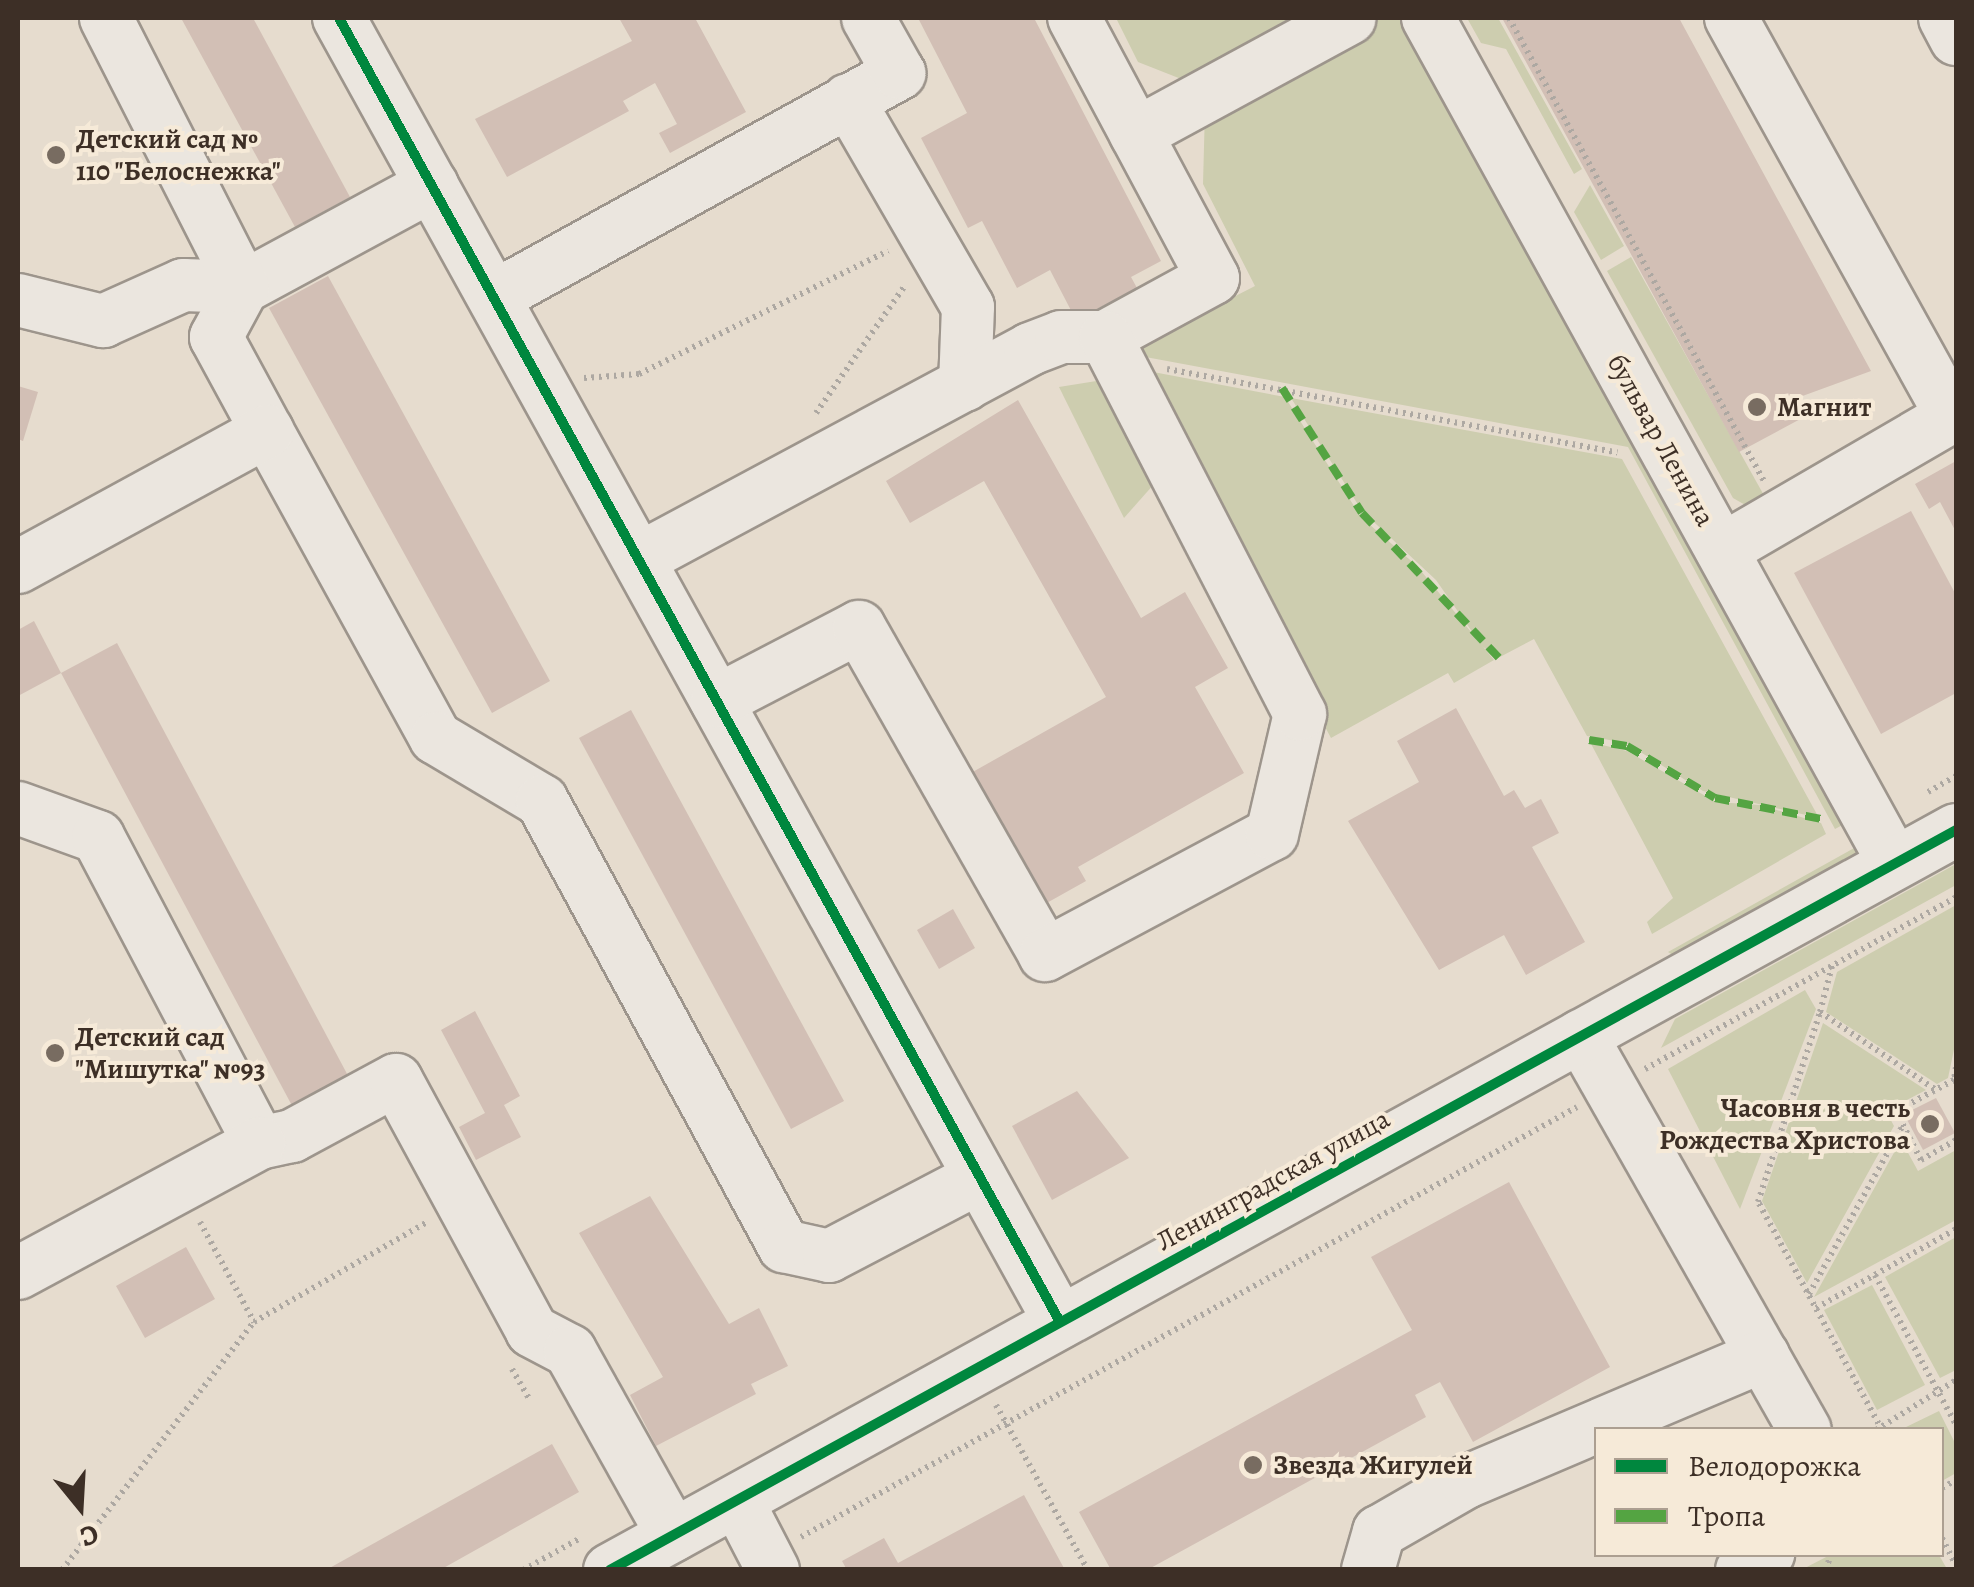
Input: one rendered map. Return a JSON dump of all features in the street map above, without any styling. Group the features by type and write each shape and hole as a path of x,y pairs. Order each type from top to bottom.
{"street":[{"path":"106,18 243,287"},
{"path":"340,18 1060,1322"},
{"path":"494,297 899,73 868,18"},
{"path":"639,559 1030,349 1061,337 1111,348 1213,278 1074,18"},
{"path":"1136,134 1350,18"},
{"name":"бульвар Ленина","path":"1428,18 1894,863"},
{"path":"1722,550 1954,415 1731,18"},
{"path":"1945,18 1956,39"},
{"path":"848,100 968,308 1030,349"},
{"path":"18,300 103,321 183,285 243,287 432,186"},
{"path":"243,287 216,337 436,738 542,801 784,1246 829,1256 980,1177"},
{"path":"964,385 968,308"},
{"path":"717,701 859,627 1045,955 1272,834 1300,714 1111,348"},
{"path":"18,567 266,431"},
{"path":"18,808 98,838 259,1143"},
{"name":"Ленинградская улица","path":"610,1570 1894,863 1945,809"},
{"path":"1582,1036 1803,1427"},
{"path":"18,1273 259,1143 292,1136 396,1080 532,1331 570,1350 672,1535"},
{"path":"1596,1427 1763,1356"},
{"path":"1368,1570 1379,1532 1466,1482 1594,1428"}],"path":[{"path":"1509,18 1783,514"},
{"path":"540,381 639,374 929,240"},
{"path":"805,471 809,423 929,240"},
{"path":"1111,348 1625,453"},
{"path":"1945,809 1956,776"},
{"path":"762,1548 1004,1420 1956,896"},
{"path":"1832,966 1758,1202 1879,1427 1956,1380"},
{"path":"1820,1012 1936,1090"},
{"path":"1956,1067 1955,1083 1896,1112 1922,1160 1956,1140"},
{"path":"1809,1295 1903,1124"},
{"path":"180,1185 254,1322"},
{"path":"62,1570 254,1322 430,1220"},
{"path":"1816,1308 1956,1229"},
{"path":"1875,1275 1956,1426"},
{"path":"1004,1420 1088,1570"},
{"path":"1944,1542 1956,1565"}],"green space":[{"path":"1116,18 1330,18 1199,86 1138,62"},
{"path":"1377,18 1412,18 1850,821 1835,829 1628,447 1124,353 1255,286 1203,184 1205,109"},
{"path":"1467,18 1498,18 1582,169 1574,174 1506,49 1481,43"},
{"path":"1590,185 1624,246 1601,260 1574,212"},
{"path":"1631,257 1766,499 1747,506 1733,498 1607,271"},
{"path":"1132,368 1285,397 1361,517 1417,566 1494,660 1454,683 1448,673 1331,738"},
{"path":"1109,379 1162,475 1124,518 1059,387"},
{"path":"1291,398 1622,459 1819,818 1703,791 1626,743 1587,736 1534,639 1498,658 1482,646 1436,580 1362,511"},
{"path":"1590,742 1627,751 1716,802 1760,805 1821,823 1826,834 1652,934 1647,922 1673,898"},
{"path":"1856,847 1856,856 1676,957 1668,952"},
{"path":"1956,864 1956,885 1661,1048 1675,1019"},
{"path":"1956,905 1956,1040 1948,1078 1937,1084 1826,1012 1837,972"},
{"path":"1805,990 1816,1009 1740,1209 1668,1069"},
{"path":"1823,1023 1926,1090 1886,1111 1894,1126 1807,1283 1762,1201"},
{"path":"1901,1140 1918,1171 1956,1150 1956,1220 1814,1297"},
{"path":"1956,1237 1956,1370 1940,1378 1885,1277"},
{"path":"1872,1285 1925,1385 1877,1410 1824,1310"},
{"path":"1939,1411 1956,1445 1956,1473 1944,1480 1944,1427 1906,1427"},
{"path":"1826,1557 1940,1557 1947,1569 1803,1569"}],"building":[{"path":"181,18 253,18 350,197 295,227"},
{"path":"619,18 695,18 746,112 670,153 659,133 677,124 655,83 623,101 629,111 507,177 475,119 632,41"},
{"path":"918,18 1034,18 1161,261 1131,277 1137,288 1076,320 1050,270 1017,288 982,221 968,228 921,138 967,113"},
{"path":"1502,18 1679,18 1871,371 1797,398 1806,416 1739,452"},
{"path":"328,276 550,681 492,713 269,308"},
{"path":"18,386 38,392 23,441 18,439"},
{"path":"1018,400 1141,618 1185,592 1228,668 1195,687 1244,773 1078,867 1086,881 1036,909 962,778 1106,697 984,481 910,523 886,481"},
{"path":"1956,461 1956,532 1940,502 1929,509 1915,484"},
{"path":"1911,511 1956,595 1956,693 1881,734 1794,573"},
{"path":"34,621 61,673 18,696 18,630"},
{"path":"117,643 353,1085 297,1115 61,673"},
{"path":"1456,708 1504,796 1514,790 1525,808 1541,799 1559,833 1532,847 1585,942 1526,975 1504,935 1439,970 1348,821 1419,782 1397,741"},
{"path":"631,710 844,1101 791,1129 579,738"},
{"path":"953,909 975,948 939,969 917,930"},
{"path":"475,1011 520,1096 504,1105 521,1137 476,1160 459,1127 485,1113 441,1030"},
{"path":"1077,1091 1129,1158 1052,1200 1012,1126"},
{"name":"Часовня в честь Рождества Христова","path":"1936,1098 1955,1133 1923,1150 1904,1114"},
{"path":"1509,1182 1610,1367 1473,1442 1440,1382 1415,1395 1426,1417 1147,1570 1111,1570 1079,1512 1412,1330 1371,1257"},
{"path":"650,1196 729,1324 759,1308 788,1366 751,1384 756,1394 656,1446 630,1395 663,1377 579,1233"},
{"path":"186,1247 215,1299 145,1338 116,1286"},
{"path":"552,1444 579,1492 440,1570 326,1570"},
{"path":"1024,1495 1065,1570 847,1570 842,1561 884,1538 898,1563"}],"marked path":[{"path":"1282,388 1362,513 1503,662"},
{"path":"1589,740 1627,746 1715,798 1826,820"}],"cycle path":[{"path":"339,18 1060,1322"},
{"path":"610,1570 1956,830"}],"place":[{"name":"Детский сад № 110 \"Белоснежка\"","path":"56,155"},
{"name":"Магнит","path":"1757,407"},
{"name":"Детский сад \"Мишутка\" №93","path":"55,1053"},
{"name":"Часовня в честь Рождества Христова","path":"1930,1124"},
{"name":"Звезда Жигулей","path":"1253,1465"}]}
